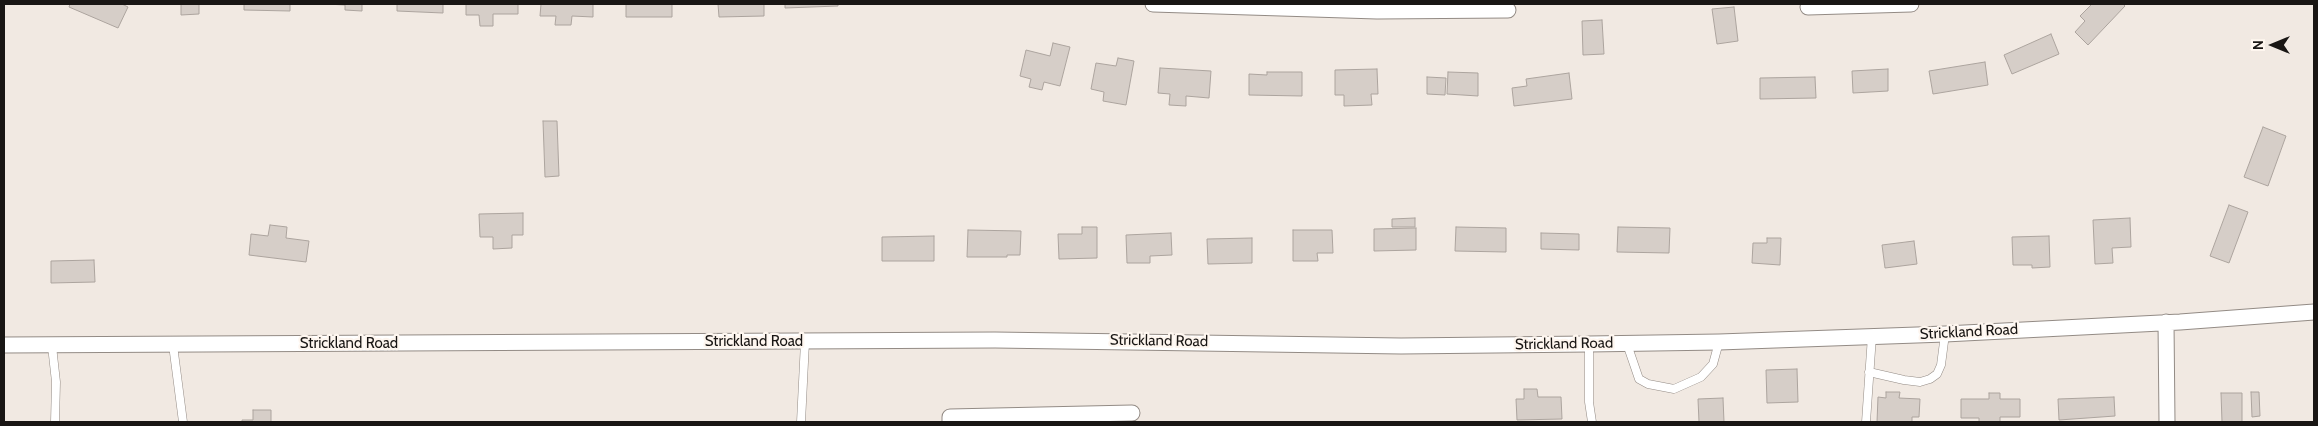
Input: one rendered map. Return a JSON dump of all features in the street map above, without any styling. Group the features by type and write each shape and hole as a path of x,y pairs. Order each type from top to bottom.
{"street":[{"path":"1154,4 1377,11 1508,10"},
{"path":"1808,7 1911,4"},
{"name":"Strickland Road","path":"4,345 1064,340 1402,346 1627,344 1945,334 2166,322 2314,308"},
{"path":"2166,322 2167,422"},
{"path":"950,422 950,417 1132,413"}],"lane":[{"path":"1869,372 1904,380 1920,382 1930,380 1937,374 1941,365 1945,334"},
{"path":"1866,422 1872,336"},
{"path":"801,422 805,342"},
{"path":"1627,344 1639,379 1648,384 1674,390 1701,378 1713,364 1719,342"},
{"path":"1589,344 1589,402 1592,422"},
{"path":"173,345 183,422"},
{"path":"52,346 56,382 55,422"}],"building":[{"path":"70,4 122,4 128,7 118,28 69,7"},
{"path":"181,4 199,4 199,14 181,15"},
{"path":"244,4 290,4 290,11 244,10"},
{"path":"326,4 362,4 362,11 345,10 345,5"},
{"path":"397,4 443,4 443,13 397,11"},
{"path":"466,4 518,4 518,14 493,14 493,26 480,26 479,15 466,15"},
{"path":"541,4 593,4 593,17 572,16 571,25 555,25 556,16 540,16"},
{"path":"626,4 672,4 672,17 626,17"},
{"path":"718,4 764,4 764,16 719,17"},
{"path":"785,4 838,4 838,6 785,8"},
{"path":"2092,4 2123,4 2125,6 2088,45 2075,32 2085,21 2080,16"},
{"path":"1734,7 1738,41 1717,44 1712,9"},
{"path":"1602,20 1604,54 1583,55 1582,21"},
{"path":"2051,34 2059,54 2012,74 2004,55"},
{"path":"1053,43 1070,47 1060,86 1044,82 1042,90 1029,87 1031,79 1020,76 1026,50 1050,56"},
{"path":"1118,58 1134,61 1126,105 1103,101 1104,92 1091,89 1096,63 1116,66"},
{"path":"1985,62 1988,85 1933,94 1929,71"},
{"path":"1160,68 1211,71 1209,98 1186,96 1186,106 1169,105 1170,94 1158,93"},
{"path":"1377,69 1378,94 1371,94 1372,105 1344,106 1344,95 1335,95 1335,70"},
{"path":"1888,69 1888,91 1853,93 1852,71"},
{"path":"1267,72 1302,72 1302,96 1249,95 1249,74 1267,75"},
{"path":"1448,72 1478,73 1478,96 1447,94"},
{"path":"1569,73 1572,99 1514,106 1512,88 1527,86 1526,79"},
{"path":"1427,77 1446,78 1445,95 1427,94"},
{"path":"1815,77 1816,98 1760,99 1760,78"},
{"path":"543,121 557,121 559,176 545,177"},
{"path":"2263,127 2286,136 2268,186 2244,177"},
{"path":"2229,205 2248,212 2229,263 2210,256"},
{"path":"523,213 523,235 512,235 512,248 493,249 493,237 480,237 479,214"},
{"path":"1415,218 1415,227 1392,227 1392,219"},
{"path":"2130,218 2131,247 2112,248 2113,263 2095,264 2093,220"},
{"path":"270,225 287,227 286,238 309,241 306,262 249,255 251,234 268,236"},
{"path":"1082,227 1097,227 1097,258 1059,259 1058,234 1082,234"},
{"path":"1456,227 1506,228 1506,252 1455,251"},
{"path":"1618,227 1670,228 1669,253 1617,252"},
{"path":"1416,228 1416,250 1374,251 1374,229"},
{"path":"968,230 1021,231 1020,255 1007,255 1007,257 967,257"},
{"path":"1293,230 1332,230 1333,253 1317,253 1318,261 1293,261"},
{"path":"1171,233 1172,255 1150,256 1150,263 1127,263 1126,235"},
{"path":"1541,233 1579,234 1579,250 1541,249"},
{"path":"934,236 934,261 882,261 882,237"},
{"path":"2049,236 2050,267 2032,268 2032,265 2013,265 2012,237"},
{"path":"1252,238 1252,263 1208,264 1207,239"},
{"path":"1767,238 1781,238 1780,265 1752,263 1753,243 1767,243"},
{"path":"1914,241 1917,264 1885,268 1882,245"},
{"path":"94,260 95,282 51,283 51,261"},
{"path":"1797,369 1798,402 1767,403 1766,370"},
{"path":"1524,389 1537,389 1538,397 1561,397 1562,419 1517,420 1516,399 1524,399"},
{"path":"1886,392 1900,392 1899,398 1920,399 1919,417 1912,417 1912,422 1877,422 1878,397 1886,398"},
{"path":"2251,392 2259,392 2260,416 2252,417"},
{"path":"1989,393 2000,393 2000,399 2020,399 2020,417 2000,417 2000,422 1979,422 1979,418 1961,418 1961,399 1989,399"},
{"path":"2221,393 2242,393 2242,422 2222,422"},
{"path":"2114,397 2115,416 2059,420 2058,399"},
{"path":"1723,398 1724,422 1699,422 1698,399"},
{"path":"253,410 271,410 271,422 242,422 242,420 253,420"}]}
